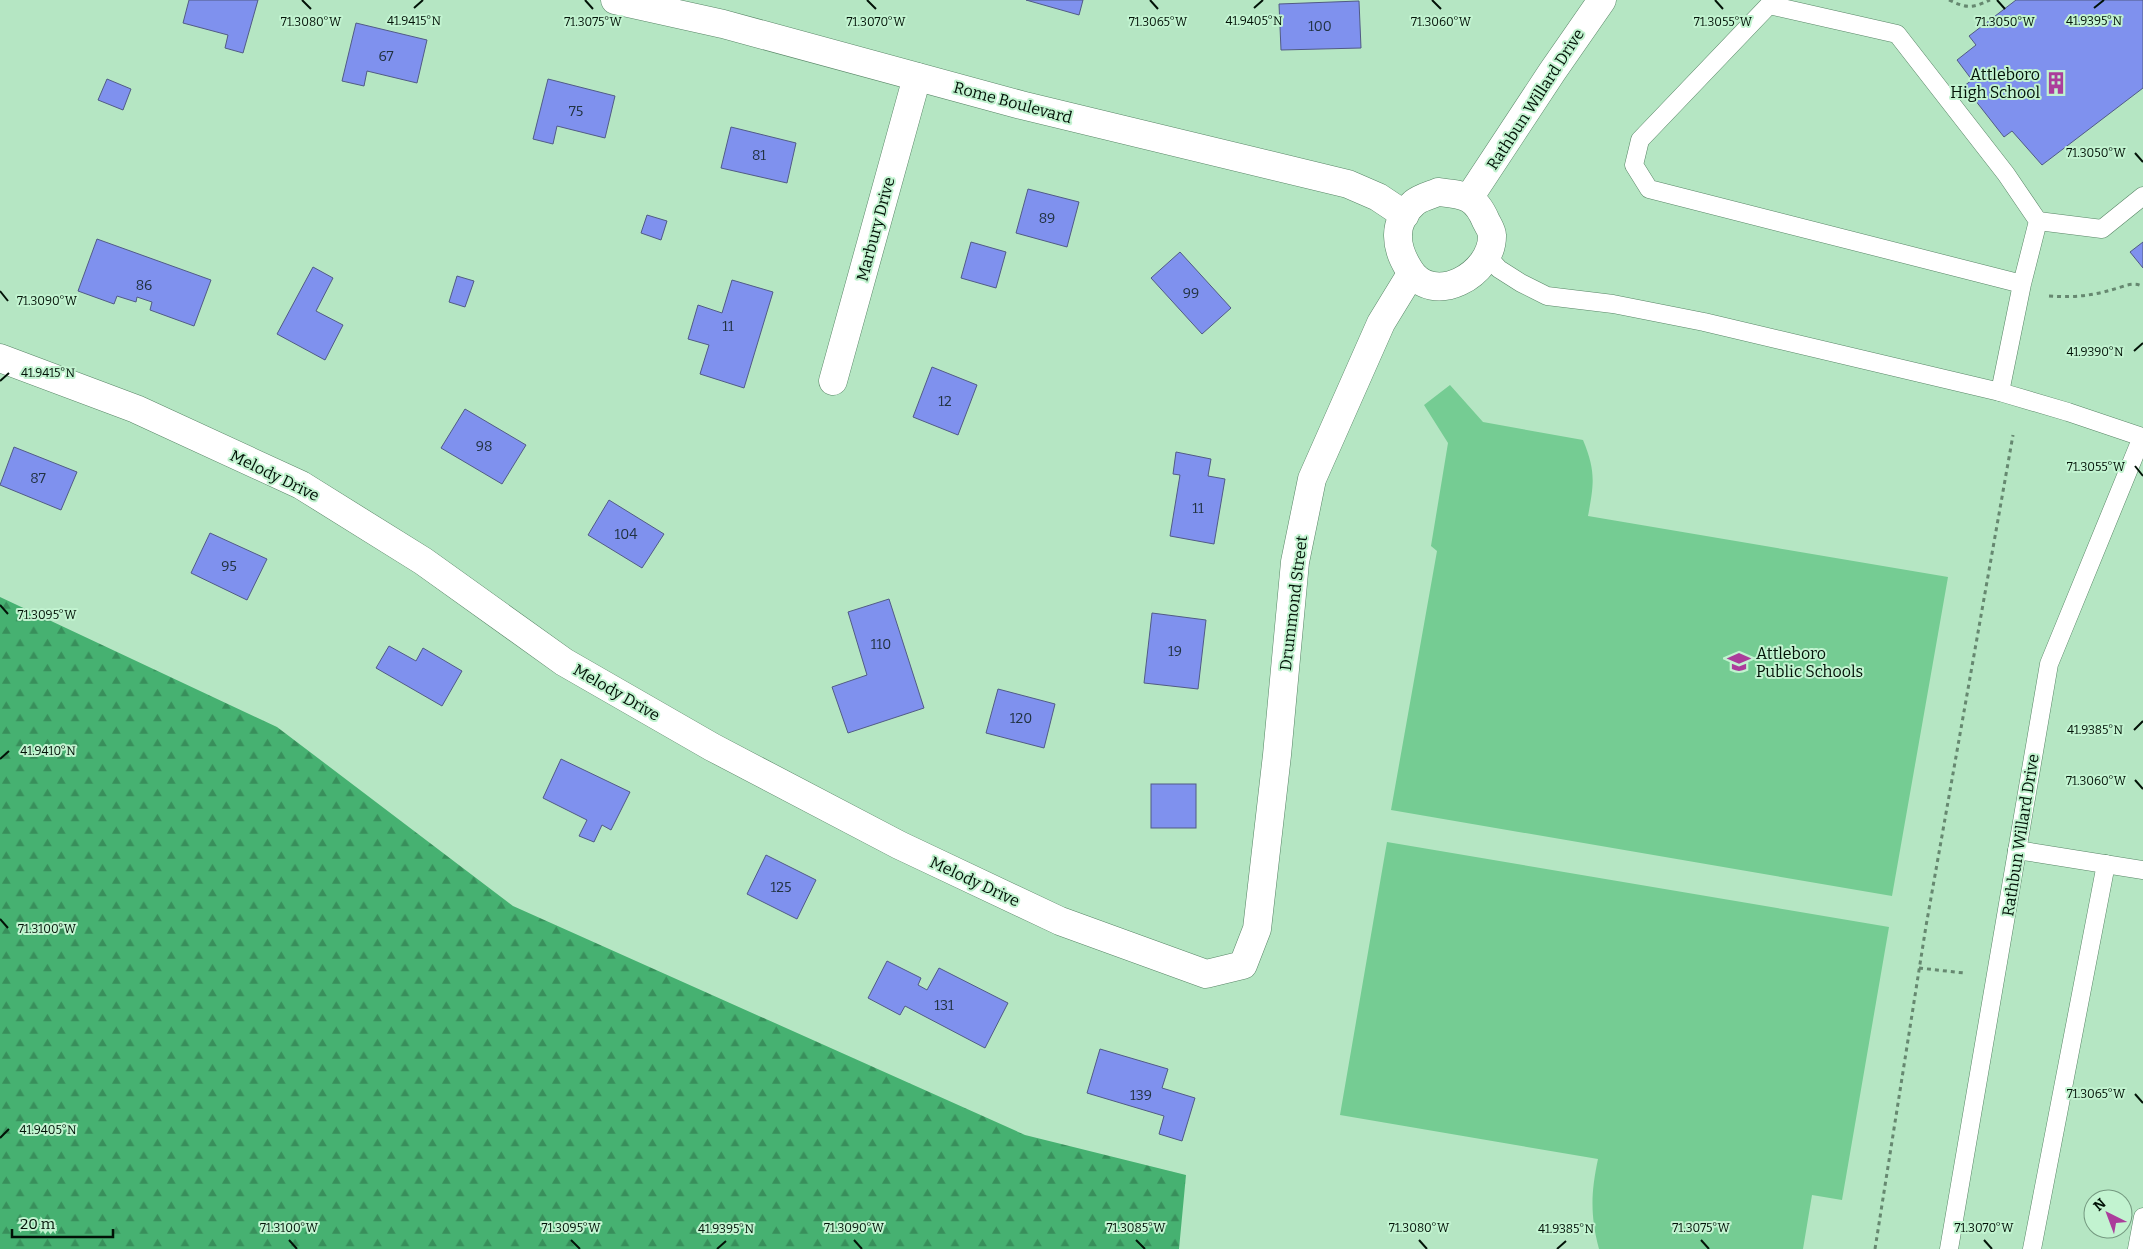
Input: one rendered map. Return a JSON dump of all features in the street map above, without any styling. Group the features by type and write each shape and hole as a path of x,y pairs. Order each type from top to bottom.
{"street":[{"name":"Rome Boulevard","path":"615,0 723,24 1086,122 1348,184 1378,197 1405,215"},
{"name":"Rathbun Willard Drive","path":"1469,198 1602,0"},
{"name":"Marbury Drive","path":"833,381 917,77"},
{"path":"1438,192 1464,195 1469,198 1481,209 1492,234 1488,257 1469,278 1449,286 1429,285 1414,278 1402,258 1397,239 1400,223 1405,215 1414,203 1438,192"},
{"name":"Drummond Street","path":"1247,953 1257,929 1277,755 1295,562 1312,479 1381,322 1412,274"},
{"name":"Melody Drive","path":"0,358 136,410 301,485 423,561 564,662 712,746 908,849 1060,921 1206,974 1243,965 1247,953"}],"lane":[{"path":"2000,392 2022,284 2038,221 2006,174 1897,34 1769,5 1640,140 1634,165 1649,189 2022,284"},
{"path":"2038,221 2102,229 2143,196"},
{"path":"1488,257 1499,269 1521,284 1547,296 1613,304 1704,322 2000,392 2068,412 2142,438"},
{"name":"Rathbun Willard Drive","path":"1949,1249 2049,664 2142,438"},
{"path":"2018,850 2143,870"},
{"path":"2032,1249 2106,864"},
{"path":"2138,1249 2143,1217"}],"path":[{"path":"1949,0 1974,7 1990,0"},
{"path":"1978,6 1980,0"},
{"path":"2049,296 2073,298 2097,295 2129,284 2140,284 2143,287"},
{"path":"1875,1249 1919,968 2013,434"},
{"path":"1919,968 1964,973"}],"green space":[{"path":"1450,385 1483,422 1583,440 1590,460 1593,478 1588,516 1948,577 1892,896 1391,810 1437,551 1431,546 1448,443 1424,405"},
{"path":"0,597 277,727 513,906 1025,1135 1186,1175 1179,1249 0,1249"},
{"path":"1387,842 1889,927 1842,1200 1812,1195 1803,1249 1599,1249 1592,1204 1598,1159 1340,1115"}],"building":[{"path":"189,0 258,0 243,53 225,48 228,35 183,23"},
{"path":"1026,0 1083,0 1079,15"},
{"name":"Attleboro High School","path":"2016,0 2143,0 2143,88 2042,165 2012,131 2004,137 1964,86 1972,80 1957,60 1976,45 1969,36"},
{"path":"1359,1 1361,48 1281,50 1279,4"},
{"path":"356,23 427,40 417,83 367,71 364,86 342,81"},
{"path":"107,79 131,89 123,110 98,100"},
{"path":"548,79 615,96 605,138 557,126 553,144 533,139"},
{"path":"731,127 796,143 787,183 721,168"},
{"path":"1028,189 1079,202 1067,247 1016,233"},
{"path":"647,215 667,221 661,240 641,233"},
{"path":"97,239 211,280 194,326 150,310 152,302 137,297 136,302 117,296 114,304 78,291"},
{"path":"971,242 1006,252 996,288 961,278"},
{"path":"2143,242 2143,268 2130,252"},
{"path":"1180,252 1231,308 1202,334 1151,278"},
{"path":"313,267 333,278 316,311 343,325 325,360 277,334"},
{"path":"457,276 474,281 465,307 449,302"},
{"path":"732,280 773,292 744,388 700,374 709,345 688,339 698,305 722,313"},
{"path":"932,367 977,385 958,435 913,417"},
{"path":"465,409 526,445 502,484 441,448"},
{"path":"14,447 77,472 61,510 0,485"},
{"path":"1176,452 1211,459 1208,476 1225,479 1214,544 1170,536 1180,475 1173,474"},
{"path":"609,500 664,534 642,568 588,535"},
{"path":"210,533 267,559 247,600 191,573"},
{"path":"889,599 924,708 848,733 832,687 867,675 848,612"},
{"path":"1152,613 1206,620 1198,689 1144,683"},
{"path":"389,646 416,661 423,648 462,671 442,706 376,668"},
{"path":"998,689 1055,704 1044,748 986,733"},
{"path":"561,759 630,792 611,830 602,825 594,842 579,836 587,820 543,798"},
{"path":"1151,784 1196,784 1196,828 1151,828"},
{"path":"766,855 816,880 797,919 747,894"},
{"path":"887,961 921,978 918,985 927,990 939,968 1008,1003 985,1048 905,1006 900,1015 868,998"},
{"path":"1100,1049 1168,1069 1162,1088 1195,1098 1182,1141 1159,1134 1164,1116 1087,1093"}],"place":[{"name":"Attleboro High School","path":"2056,83"},
{"name":"Attleboro Public Schools","path":"1739,662"}]}
